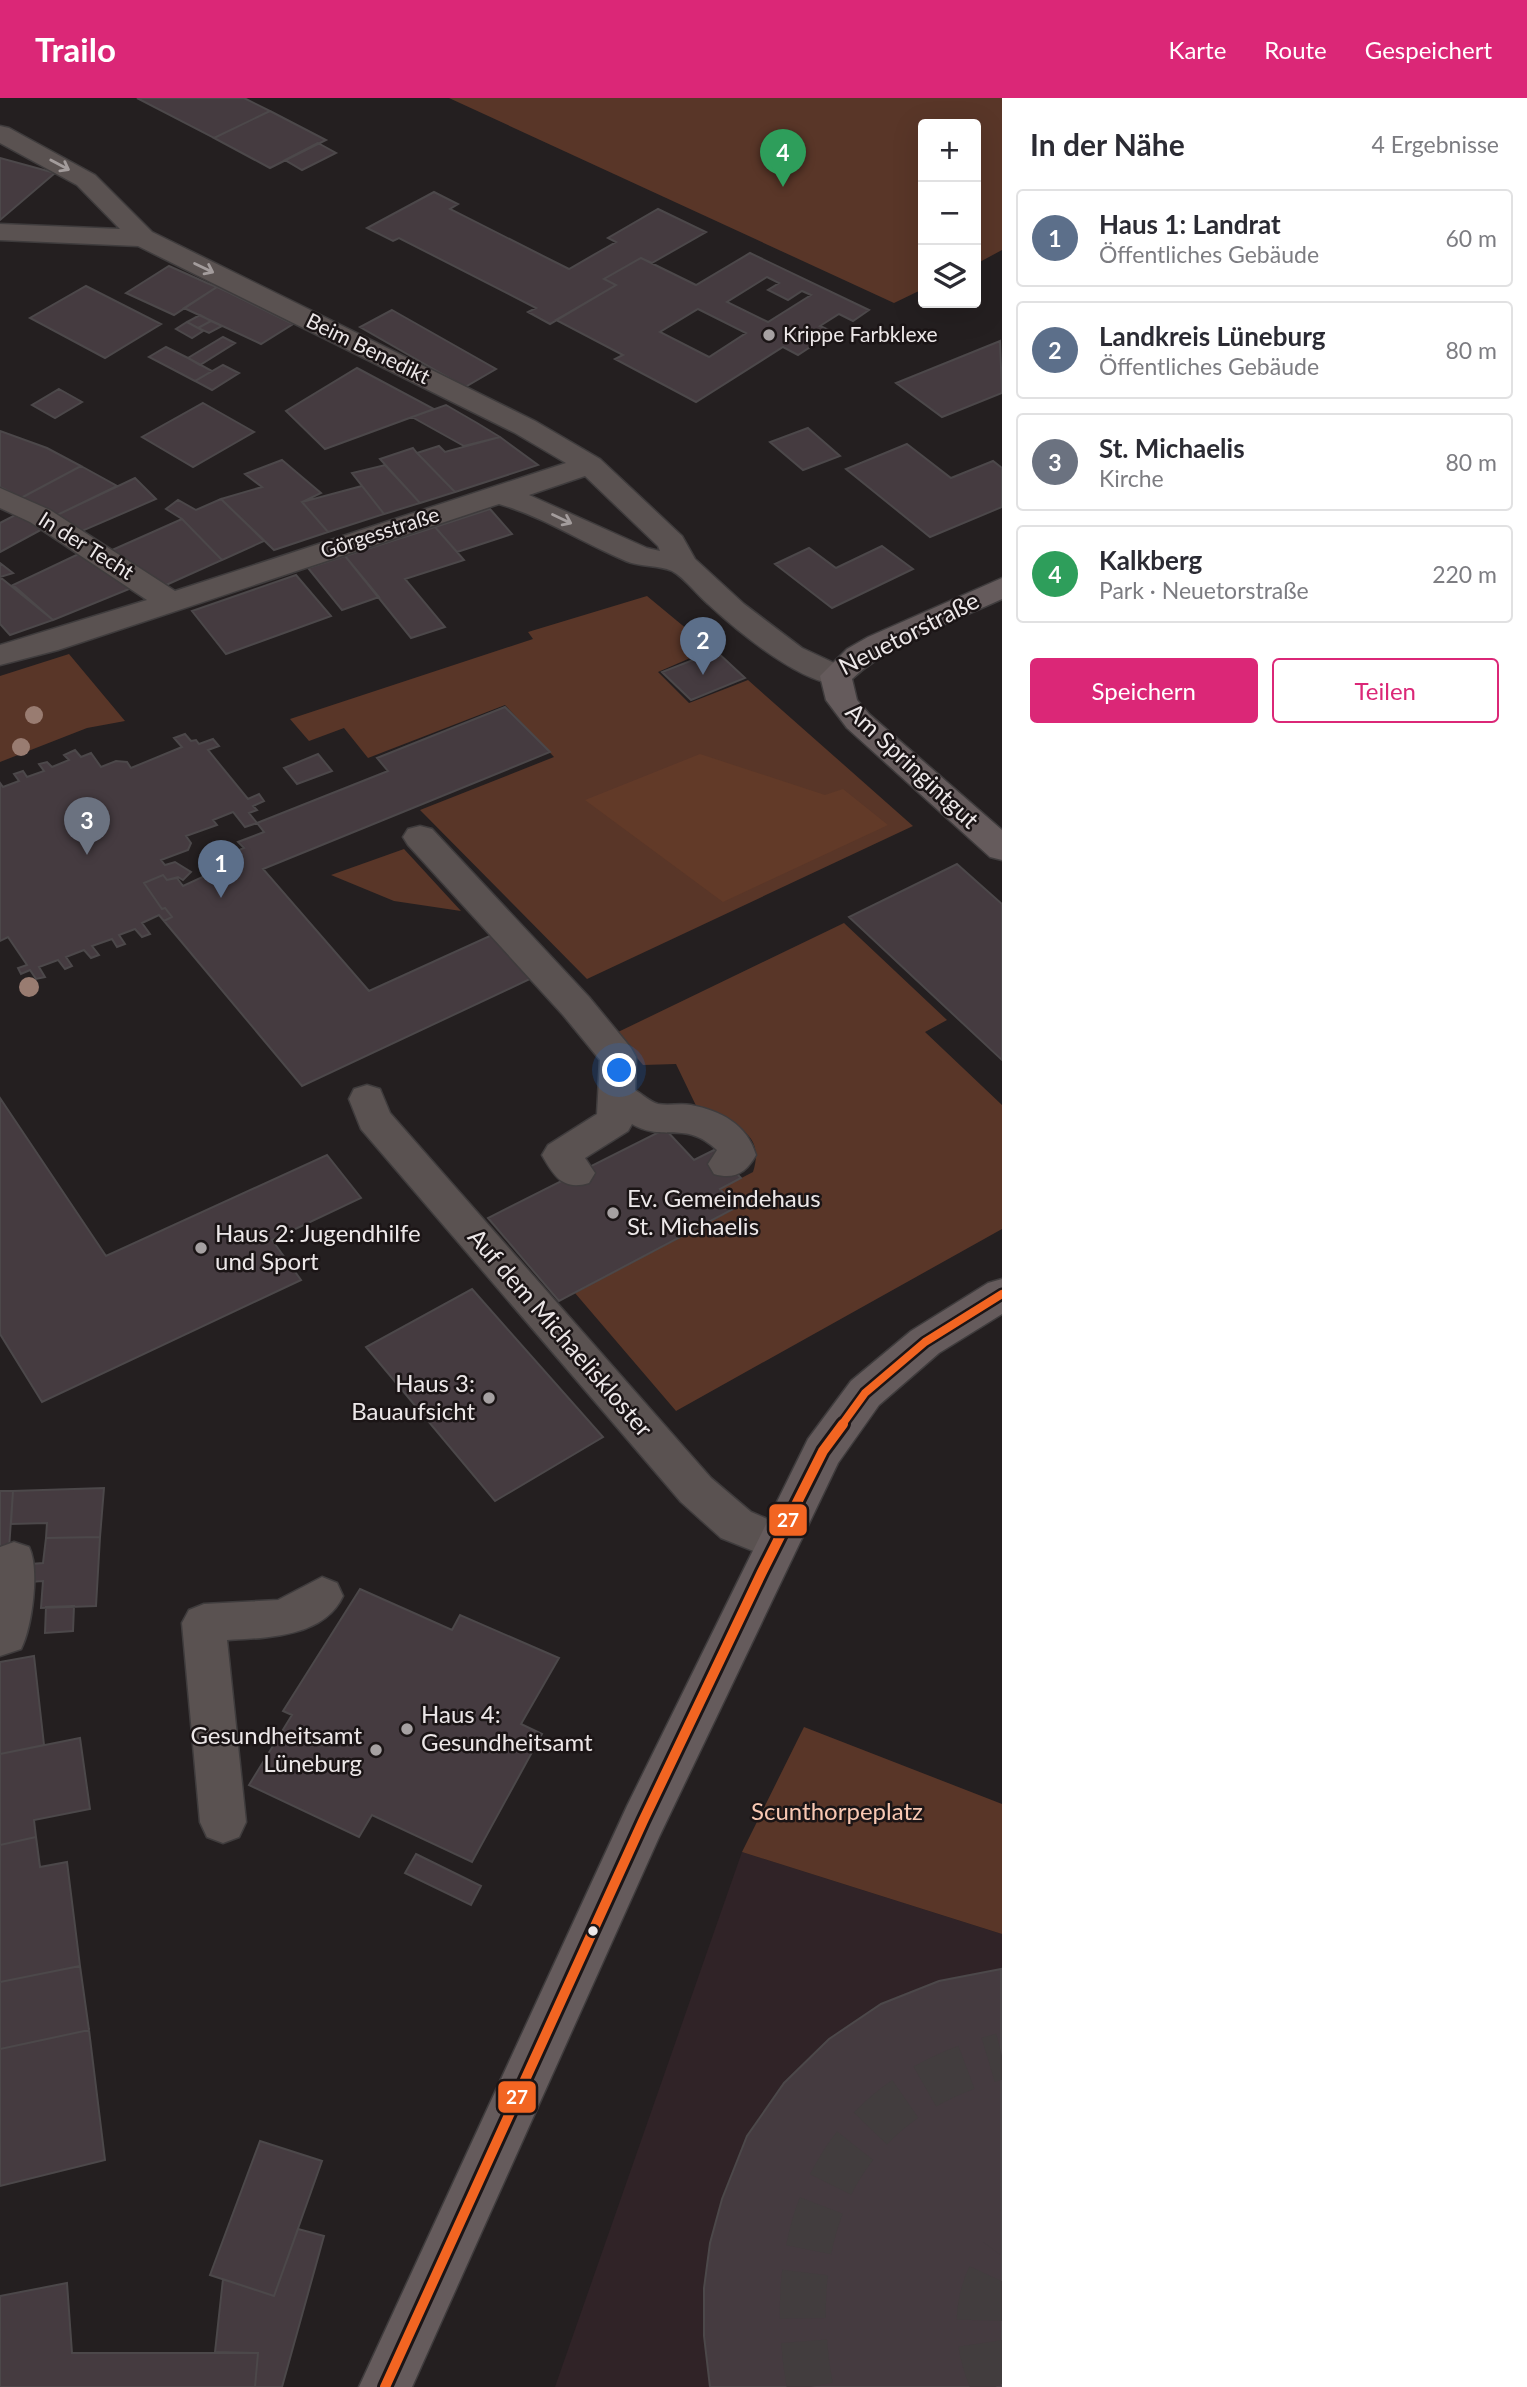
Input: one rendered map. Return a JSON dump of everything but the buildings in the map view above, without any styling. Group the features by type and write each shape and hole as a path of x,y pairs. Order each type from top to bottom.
{"main road":[{"name":"Neuetorstraße","path":"836,676 858,656 879,644 1002,587"},
{"name":"Am Springintgut","path":"836,676 836,689 842,704 1002,849"},
{"path":"385,2387 643,1821 776,1542 823,1451 865,1393 925,1342 1002,1294"}],"street":[{"name":"Beim Benedikt","path":"0,133 86,180 143,237 525,427 590,465"},
{"name":"Beim Benedikt","path":"0,232 143,237"},
{"name":"Görgesstraße","path":"0,656 47,643 590,465"},
{"name":"Neuetorstraße","path":"590,465 671,541 682,564 733,611 791,655 836,676"},
{"path":"498,495 530,504 639,556 682,564"},
{"name":"In der Techt","path":"0,497 40,516 169,601"},
{"path":"420,837 576,1006 618,1057 615,1121 561,1155 576,1173"},
{"path":"616,1096 649,1116 690,1119 716,1127 734,1144 737,1155 727,1164"},
{"name":"Auf dem Michaeliskloster","path":"367,1099 374,1119 696,1490 736,1525 776,1542"},
{"path":"0,1637 6,1636 14,1560"},
{"path":"223,1822 204,1623 284,1618 322,1595"}],"shaded area":[{"path":"700,754 825,795 843,789 888,825 723,902 585,800"},
{"path":"742,1852 1002,1934 1002,2387 555,2387"}],"green space":[{"path":"449,98 1002,98 1002,250 981,261 981,119 918,119 918,291 894,303"},
{"path":"647,596 711,649 658,672 689,703 748,680 913,826 587,979 420,810 554,757 505,705 368,758 344,728 309,741 290,719 533,639 528,632"},
{"path":"69,654 125,721 87,728 0,762 0,676"},
{"path":"404,849 461,911 394,901 331,875"},
{"path":"844,923 947,1020 925,1032 1002,1105 1002,1229 676,1411 575,1293 736,1208 720,1189 753,1172 755,1147 744,1131 701,1116 676,1064 643,1065 616,1033"},
{"name":"Scunthorpeplatz","path":"804,1727 1002,1804 1002,1934 742,1852"}],"tunnel":[{"path":"810,2387 803,2329 805,2275 815,2224 834,2178 862,2138 899,2103 946,2076 1002,2056"},
{"path":"995,2387 983,2354 980,2320 986,2287 1002,2256"}],"transit line":[{"name":"27","path":"385,2387 643,1821 823,1451 865,1393 925,1342 1002,1294"}],"place":[{"name":"Kalkberg","path":"783,187"},
{"name":"Krippe Farbklexe","path":"769,335"},
{"name":"Landkreis Lüneburg","path":"703,675"},
{"name":"St. Michaelis","path":"87,855"},
{"name":"Haus 1: Landrat","path":"221,898"},
{"name":"Ev. Gemeindehaus St. Michaelis","path":"613,1213"},
{"name":"Haus 2: Jugendhilfe und Sport","path":"201,1248"},
{"name":"Haus 3: Bauaufsicht","path":"489,1398"},
{"name":"Haus 4: Gesundheitsamt","path":"407,1729"},
{"name":"Gesundheitsamt Lüneburg","path":"376,1750"}]}
